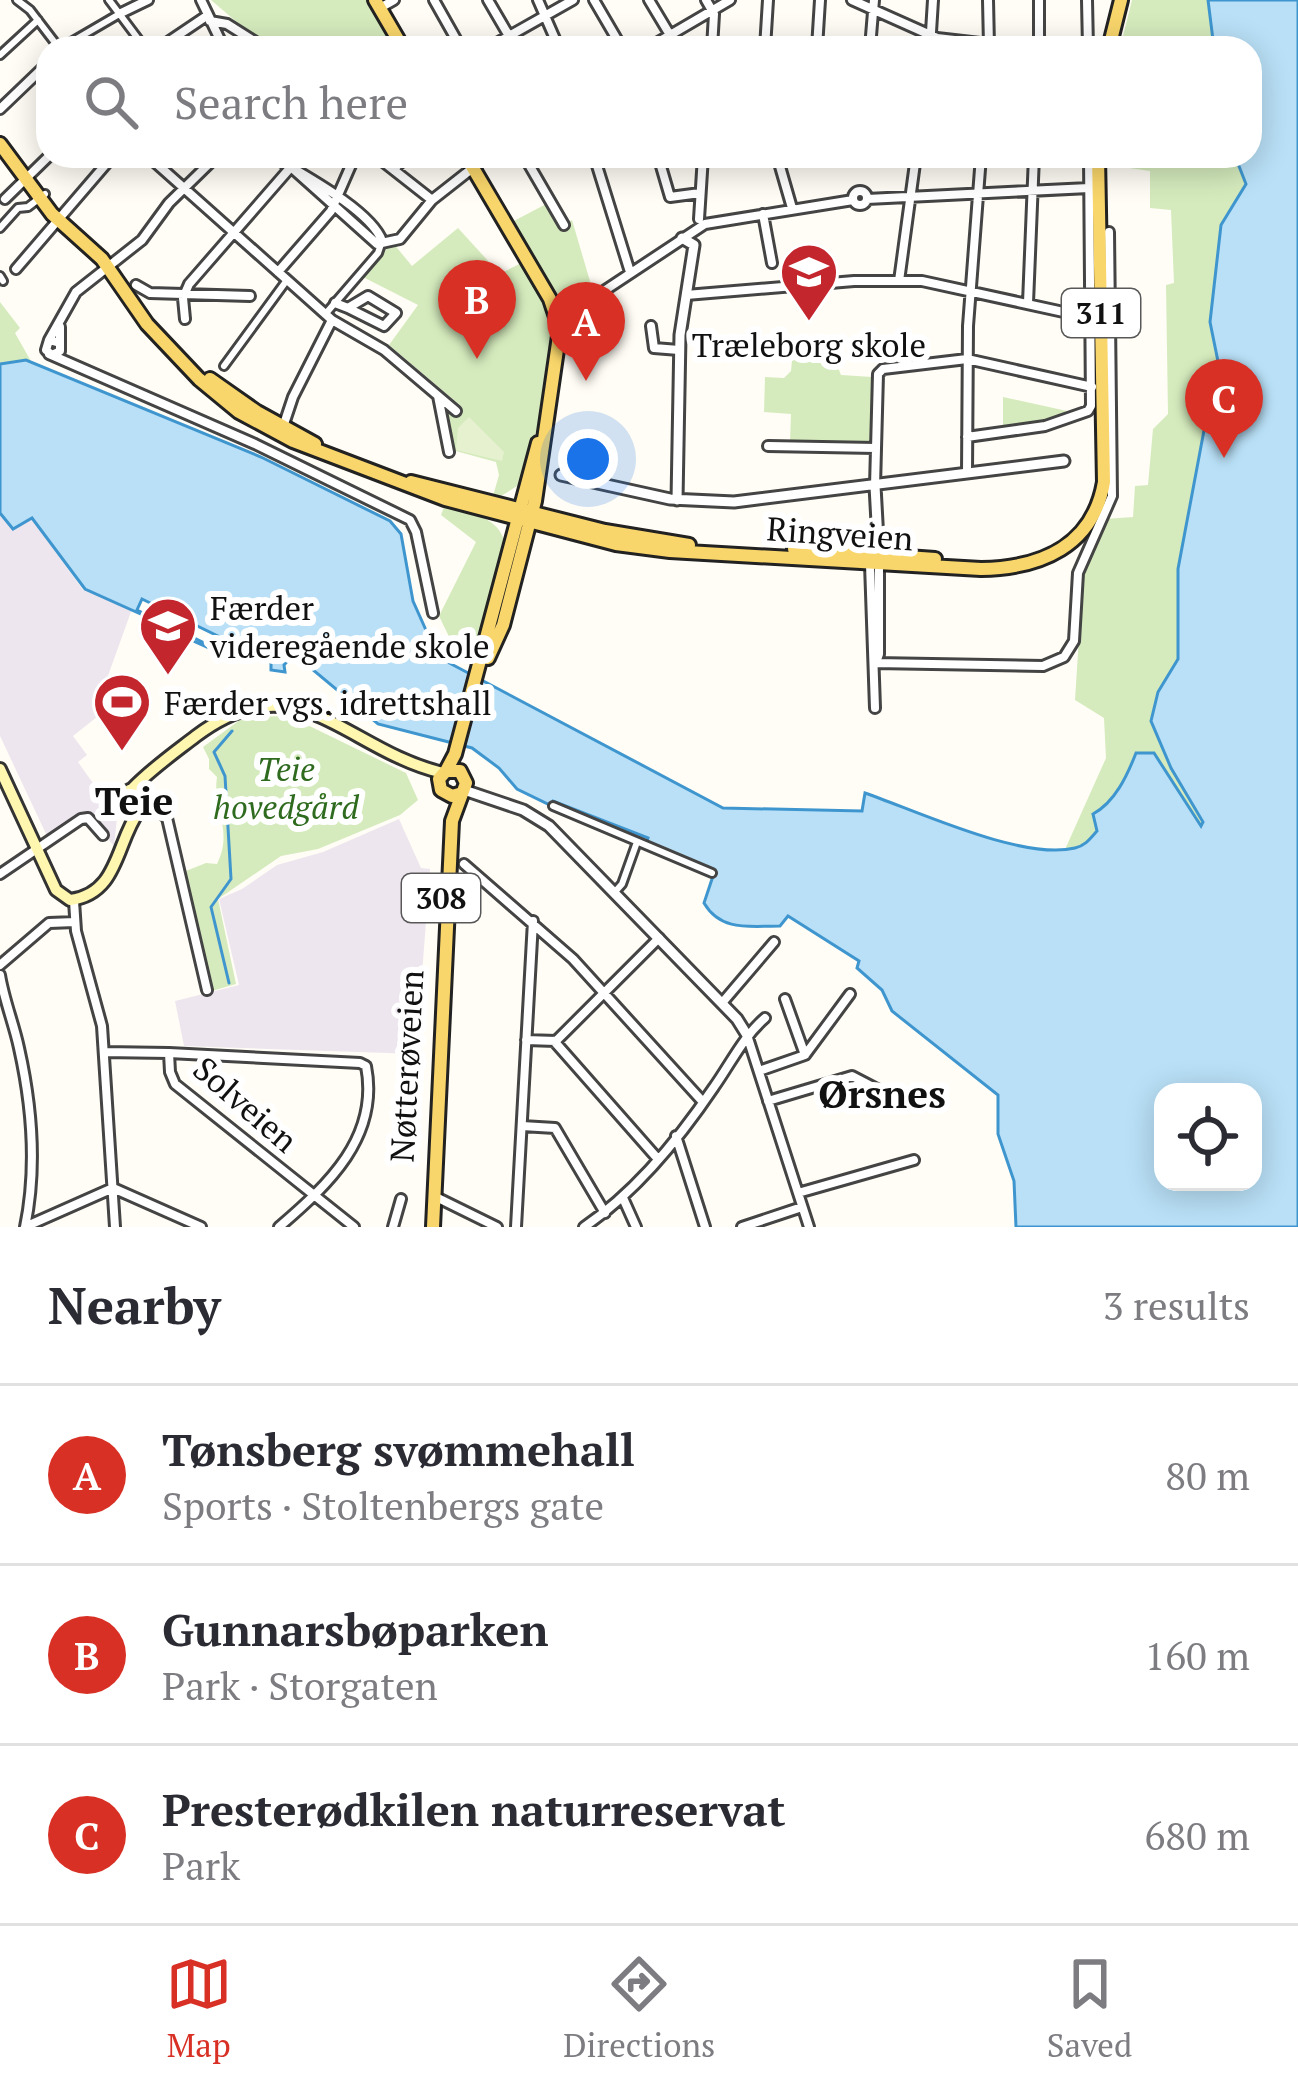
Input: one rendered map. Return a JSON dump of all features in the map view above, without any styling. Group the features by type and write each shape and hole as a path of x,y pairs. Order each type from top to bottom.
{"main road":[{"path":"1112,36 1120,0"},
{"path":"378,4 396,36"},
{"path":"0,140 61,218 110,265 140,315 220,398 329,453 403,481 526,515"},
{"path":"472,168 543,290 556,324 550,395 526,515"},
{"name":"Ringveien","path":"526,515 686,544 1006,568 1045,560 1071,544 1101,498 1098,168"},
{"path":"526,515 528,482 550,395"},
{"path":"494,507 528,482"},
{"path":"494,507 518,546 553,528"},
{"name":"Ringveien","path":"526,515 553,528 655,550 875,559"},
{"name":"308","path":"484,664 501,632 526,515"},
{"name":"308","path":"443,781 458,755 526,515"},
{"path":"0,769 56,890 74,901 101,885 115,867 140,800 162,762 227,715 265,703 297,708 443,781 462,783"},
{"name":"308","path":"458,755 462,783"},
{"path":"443,781 462,783"},
{"name":"Nøtterøveien","path":"430,1198 443,781"},
{"name":"Nøtterøveien","path":"430,1198 452,821 462,783"},
{"path":"125,841 123,797 140,800"},
{"path":"124,806 140,800"},
{"name":"308","path":"429,1227 430,1198"}],"street":[{"path":"109,0 137,36"},
{"path":"82,36 148,0"},
{"path":"201,0 218,36"},
{"path":"378,4 394,0"},
{"path":"434,0 454,36"},
{"path":"488,0 509,36 573,0"},
{"path":"538,0 555,36"},
{"path":"594,0 615,36"},
{"path":"649,0 670,35 730,0"},
{"path":"706,0 712,10 712,36"},
{"path":"766,36 768,0"},
{"path":"818,36 820,0"},
{"path":"852,0 874,5 932,36 933,0"},
{"path":"988,0 990,36"},
{"path":"1039,0 1039,36"},
{"path":"1087,0 1088,36"},
{"path":"21,1 51,36"},
{"path":"871,36 874,5"},
{"path":"179,36 209,18 245,36"},
{"path":"0,55 38,20"},
{"path":"0,109 36,74"},
{"path":"3,202 38,168"},
{"path":"16,269 102,168"},
{"path":"161,168 287,280 384,350 456,411"},
{"path":"206,168 142,240 87,281 64,308 45,347 70,365 255,444 410,520 434,613"},
{"path":"185,320 185,293 290,168"},
{"path":"292,168 372,242 400,239 463,168"},
{"path":"279,428 331,312 378,254 382,242 378,231 337,196 294,168"},
{"path":"278,272 333,207 350,168"},
{"path":"531,168 564,225"},
{"path":"598,168 630,272"},
{"path":"662,168 670,197 700,193"},
{"path":"699,219 702,168"},
{"path":"780,168 792,208"},
{"path":"899,281 914,168"},
{"path":"967,473 970,291 980,168"},
{"path":"1028,303 1034,168"},
{"path":"968,436 1045,426 1088,411 1092,387 1089,168"},
{"path":"394,169 432,200"},
{"path":"556,324 705,224 853,200 857,191 867,199 1089,188"},
{"path":"0,228 18,208 28,207 42,195"},
{"path":"764,214 772,262"},
{"path":"875,663 1042,666 1057,662 1071,647 1076,633 1078,573 1112,496 1109,232"},
{"path":"677,500 679,350 694,245 682,238"},
{"path":"224,366 287,280"},
{"path":"685,295 922,280 1091,318"},
{"path":"136,285 144,292 250,296"},
{"path":"331,312 368,296 397,312 384,326 348,308"},
{"path":"49,354 56,355 61,345 64,308"},
{"path":"651,326 652,346 679,350"},
{"path":"49,340 61,345 70,365"},
{"path":"875,708 878,374 893,366 968,359 1092,387"},
{"path":"437,395 449,452"},
{"path":"768,446 876,448"},
{"path":"561,476 677,500 749,502 1064,461"},
{"path":"462,783 549,826 722,1003 747,1035 809,1227"},
{"path":"140,800 161,810 169,825 207,990"},
{"path":"553,806 712,873"},
{"path":"0,874 84,818 103,835"},
{"path":"614,892 622,884 638,842"},
{"path":"464,864 533,921 605,992 704,1102"},
{"path":"74,901 104,1052 115,1227"},
{"path":"516,1227 533,921"},
{"path":"0,963 50,923 75,922"},
{"path":"526,1040 554,1041 658,938"},
{"path":"722,1003 774,942"},
{"path":"0,975 21,1057 31,1137 33,1184 25,1227"},
{"path":"759,1072 805,1055 850,994"},
{"path":"784,999 805,1055"},
{"path":"584,1227 623,1198 704,1102 747,1035 765,1018"},
{"path":"554,1041 657,1158"},
{"name":"Solveien","path":"104,1052 169,1054 175,1084 354,1227"},
{"path":"169,1054 364,1064 368,1073 363,1128 350,1155 315,1196 279,1227"},
{"path":"768,1101 852,1076 877,1089"},
{"path":"522,1126 555,1128 605,1213"},
{"path":"676,1135 705,1227"},
{"path":"798,1193 914,1160"},
{"path":"25,1227 113,1188 201,1227"},
{"path":"430,1198 497,1227"},
{"path":"623,1198 635,1227"},
{"path":"393,1227 401,1199"},
{"path":"742,1227 802,1207"}],"shaded area":[{"path":"0,514 14,530 31,518 83,590 132,609 100,698 107,709 73,736 87,755 78,762 102,796 118,809 114,846 86,812 47,836 0,736"},
{"path":"399,819 421,868 430,869 416,1054 184,1046 175,1001 239,985 219,899 277,865 323,852"}],"green space":[{"path":"211,0 368,0 390,36 253,36"},
{"path":"1132,0 1298,0 1298,881 1063,854 1106,758 1104,718 1075,700 1083,575 1105,519 1133,517 1135,486 1148,485 1153,429 1168,414 1166,285 1174,283 1171,210 1150,208 1150,171 1130,168 1262,168 1262,36 1123,36"},
{"path":"548,203 563,225 572,220 592,288 566,301 554,298 512,222"},
{"path":"458,228 500,274 525,261 554,325 538,426 517,486 498,498 493,496 499,475 496,462 452,450 444,407 453,414 461,406 389,345 418,305 361,276 383,242 393,243 412,266"},
{"path":"0,302 20,328 15,333 32,363 0,364"},
{"path":"793,350 831,350 841,375 872,377 871,446 790,443 791,414 764,412 765,377 784,378 791,371"},
{"path":"1003,397 1067,411 1043,422 1003,428"},
{"path":"469,417 504,452 502,461 456,450 458,428"},
{"path":"444,507 484,518 504,539 506,550 477,662 458,649 439,616 476,542 441,515"},
{"name":"Teie hovedgård","path":"289,716 406,773 418,800 400,815 318,849 281,856 218,899 236,984 212,991 186,871 217,864 222,852 217,777 209,769 203,747 244,717"}],"water":[{"path":"1208,0 1298,0 1298,1227 1016,1227 1014,1181 998,1134 998,1095 892,1011 882,990 857,968 859,961 788,916 780,926 737,925 719,919 704,903 714,873 646,845 648,838 517,789 472,748 378,724 294,654 284,665 285,672 271,670 271,661 230,651 229,657 191,640 188,644 150,637 145,616 85,589 32,518 13,529 0,513 0,364 26,360 261,457 390,521 401,534 413,601 438,657 723,808 862,811 865,793 999,841 1053,850 1075,848 1097,831 1093,814 1114,795 1136,753 1154,753 1201,826 1151,721 1158,692 1178,659 1178,569 1208,409 1225,396 1210,322 1221,225 1246,184 1240,168 1262,168 1262,36 1212,36","holes":["142,599 232,643 227,654 137,610"]}],"waterway":[{"path":"229,983 211,907 231,879 225,776 214,752 232,731"},
{"path":"220,813 223,821 230,822"}],"place":[{"name":"Træleborg skole","path":"809,323"},
{"name":"Gunnarsbøparken","path":"477,359"},
{"name":"Tønsberg svømmehall","path":"586,381"},
{"name":"Presterødkilen naturreservat","path":"1224,458"},
{"name":"Færder videregående skole","path":"168,677"},
{"name":"Færder vgs. idrettshall","path":"122,753"}],"district":[{"name":"Teie","path":"134,800"},
{"name":"Ørsnes","path":"882,1093"}]}
